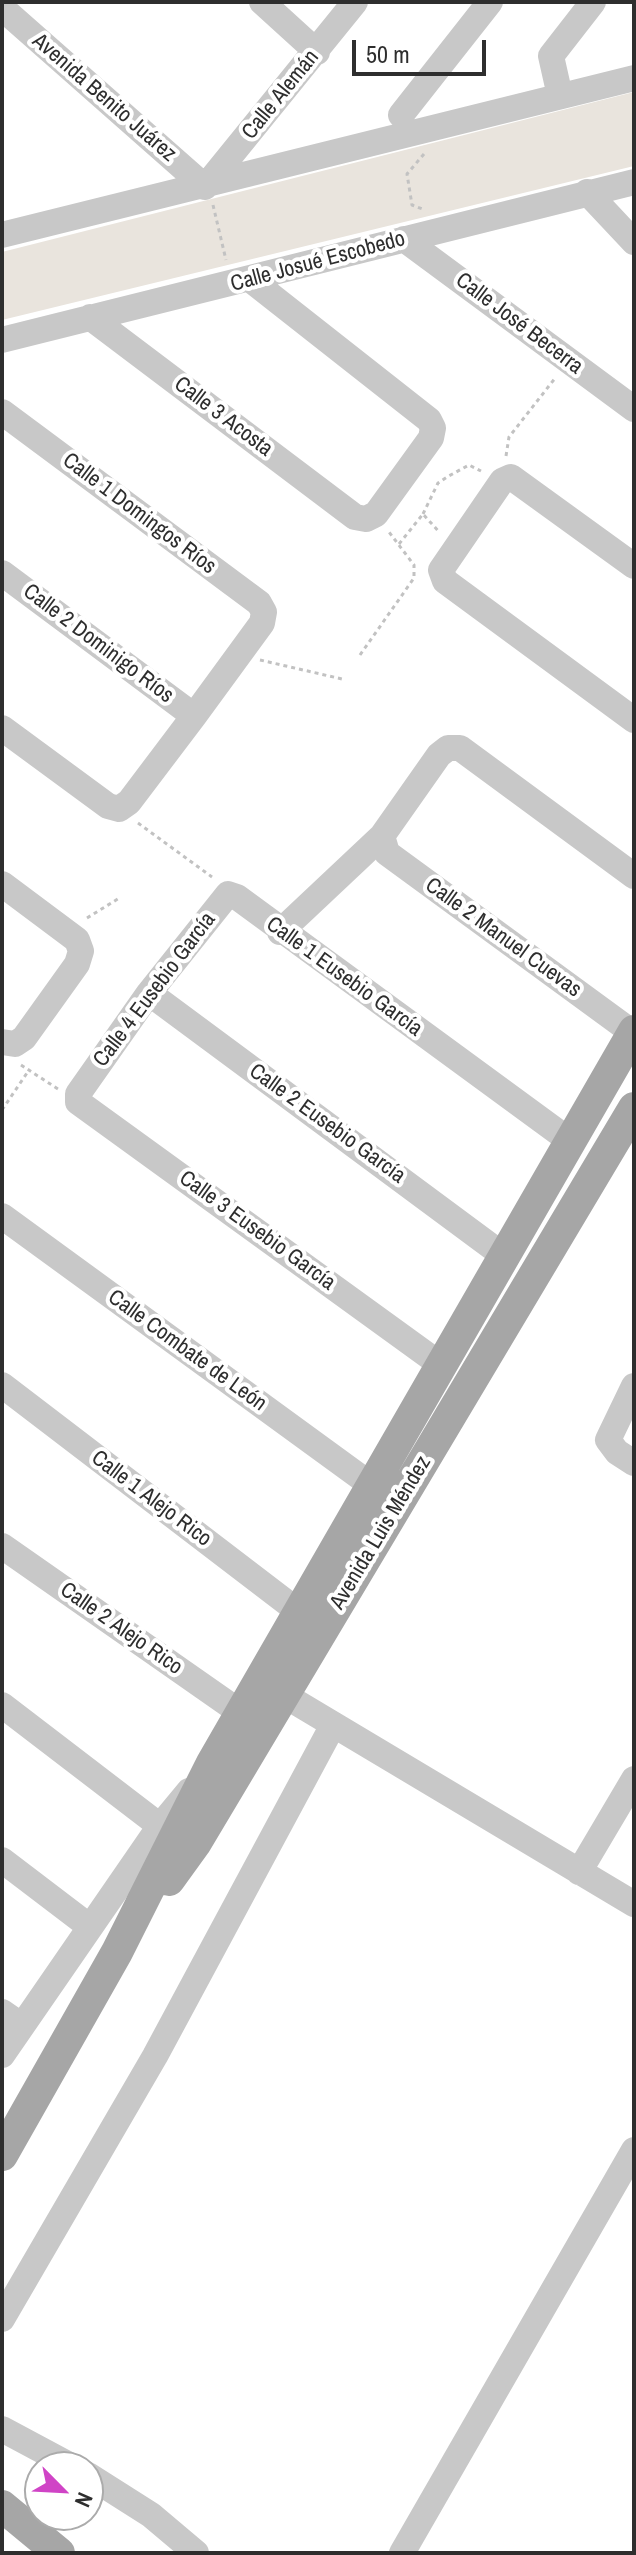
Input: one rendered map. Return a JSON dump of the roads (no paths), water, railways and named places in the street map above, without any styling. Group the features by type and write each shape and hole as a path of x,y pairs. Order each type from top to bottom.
{"main road":[{"name":"Avenida Luis Méndez","path":"4,2151 117,1952 212,1763 633,1032"},
{"name":"Avenida Luis Méndez","path":"117,1952 195,1844 634,1108"},
{"path":"10,2513 32,2553"},
{"path":"10,2513 59,2553"}],"street":[{"path":"262,2 317,52"},
{"name":"Calle Alemán","path":"205,187 355,2"},
{"path":"401,115 490,2"},
{"path":"560,96 551,56 593,2"},
{"name":"Avenida Benito Juárez","path":"2,8 205,187"},
{"path":"2,235 634,78"},
{"name":"Calle Josué Escobedo","path":"2,340 242,283 634,182"},
{"path":"587,192 634,242"},
{"name":"Calle José Becerra","path":"404,239 634,409"},
{"name":"Calle 3 Acosta","path":"90,317 364,517 431,438 433,428 429,420 242,283"},
{"name":"Calle 1 Domingos Ríos","path":"2,412 259,603 264,612 262,623 194,716"},
{"path":"634,566 509,482 453,549 441,570 445,581 634,720"},
{"name":"Calle 2 Dominigo Ríos","path":"2,573 194,716"},
{"path":"2,728 108,806 124,805 194,716"},
{"path":"280,932 382,836 439,755 448,748 460,748 634,876"},
{"name":"Calle 2 Manuel Cuevas","path":"382,836 387,853 633,1032"},
{"path":"2,884 71,936 81,951 77,964 24,1038 15,1044 3,1042"},
{"name":"Calle 4 Eusebio García","path":"78,1098 149,993 228,894 237,897"},
{"name":"Calle 1 Eusebio García","path":"237,897 280,932 570,1141"},
{"name":"Calle 2 Eusebio García","path":"149,993 504,1256"},
{"name":"Calle 3 Eusebio García","path":"78,1098 441,1365"},
{"name":"Calle Combate de León","path":"2,1216 371,1485"},
{"name":"Calle 1 Alejo Rico","path":"2,1385 299,1612"},
{"path":"634,1386 608,1440 617,1452 634,1463"},
{"name":"Calle 2 Alejo Rico","path":"2,1546 241,1713"},
{"path":"284,1695 634,1904"},
{"path":"2,1705 160,1826"},
{"path":"2,2319 155,2056 333,1725"},
{"name":"Avenida Luis Méndez","path":"2,2055 12,2019 90,1927 160,1826 212,1763"},
{"path":"579,1872 634,1779"},
{"path":"2,1860 90,1927"},
{"path":"402,2553 634,2150"},
{"path":"2,2429 43,2451"},
{"path":"104,2485 151,2515 196,2553"}]}
